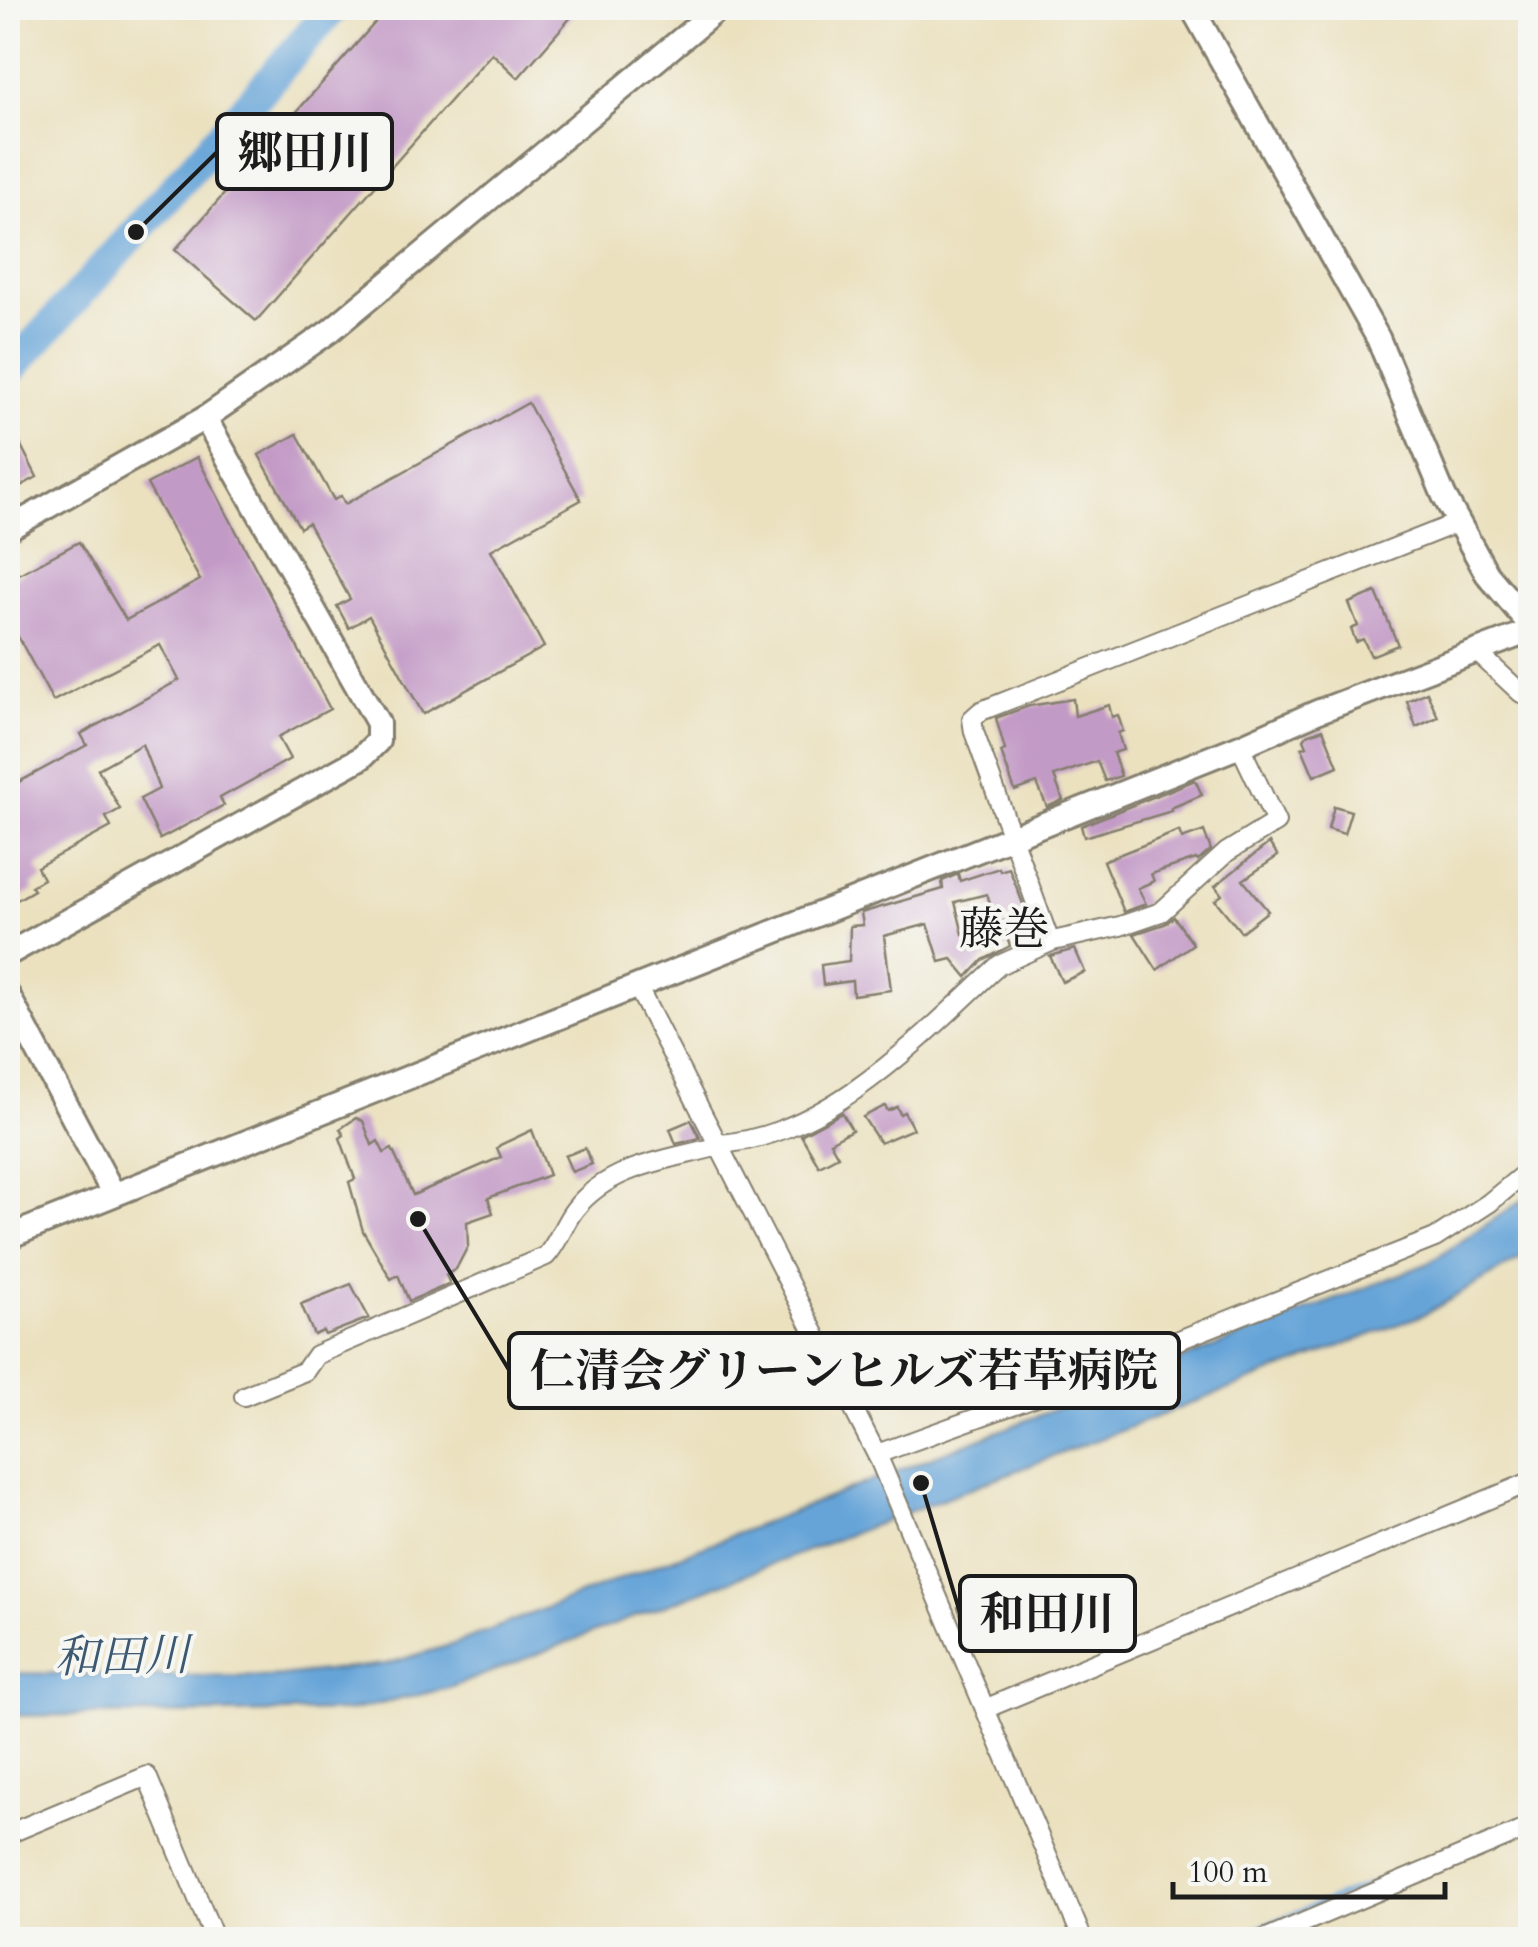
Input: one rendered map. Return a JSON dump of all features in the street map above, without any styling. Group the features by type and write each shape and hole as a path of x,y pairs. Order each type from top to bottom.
{"street":[{"path":"8,529 206,418 330,330 719,8"},
{"path":"8,1237 1530,628 1487,574 1444,496 1378,338 1192,8"},
{"path":"8,954 361,758 378,740 378,723 206,418"},
{"path":"1050,942 972,719 981,710 1452,525"},
{"path":"1477,652 1521,694 1530,694"},
{"path":"244,1396 305,1371 316,1355 546,1256 558,1243 575,1210 594,1189 618,1174 794,1127 884,1068 999,965 1050,942 1161,912 1227,852 1276,822 1240,746"},
{"path":"638,988 878,1456 1084,1940"},
{"path":"8,995 114,1193"},
{"path":"878,1456 1435,1238 1530,1170"},
{"path":"987,1708 1530,1482"},
{"path":"8,1834 147,1776 216,1940"},
{"path":"1262,1940 1530,1827"}],"water":[{"path":"1530,1195 1530,1253 1425,1314 449,1688 349,1711 8,1716 8,1673 273,1677 386,1664 454,1644 1429,1263"}],"building":[{"path":"388,8 579,8 518,78 492,53 256,321 175,250"},
{"path":"528,403 581,500 491,550 544,647 423,714 369,616 349,628 337,606 350,599 308,523 300,528 259,455 297,434 334,500 341,496 345,504"},
{"path":"8,420 37,477 8,493"},
{"path":"197,457 330,709 278,737 290,759 220,798 224,805 160,839 140,799 159,789 142,744 98,769 120,809 106,817 111,827 37,867 43,879 31,886 34,890 8,905 8,788 87,745 81,734 179,680 160,645 53,701 8,618 8,580 79,542 126,620 200,580 147,484"},
{"path":"1376,592 1398,645 1371,656 1363,639 1356,642 1351,629 1358,626 1349,603"},
{"path":"1427,692 1438,717 1416,727 1407,701"},
{"path":"1073,699 1075,716 1109,705 1112,717 1118,715 1123,750 1113,753 1121,776 1105,781 1097,761 1054,776 1063,800 1047,807 1037,783 1015,791 1001,752 1005,750 996,718 1029,706"},
{"path":"1323,729 1338,766 1314,776 1302,748 1307,746 1307,735"},
{"path":"1195,780 1202,795 1171,808 1172,811 1084,837 1081,826"},
{"path":"1334,806 1351,811 1344,834 1328,829"},
{"path":"1179,831 1182,839 1204,831 1211,850 1198,861 1151,874 1154,881 1138,888 1146,904 1124,912 1103,861"},
{"path":"1269,843 1278,856 1243,880 1268,911 1241,932 1215,900 1222,895 1215,886"},
{"path":"1009,868 1027,914 1001,922 1010,946 983,960 967,977 952,959 940,962 928,924 884,936 891,990 853,995 852,981 823,985 821,965 849,961 850,926 863,925 861,913 943,889 942,881 958,874 960,881","holes":["987,894 996,923 963,934 955,902"]},
{"path":"1174,917 1193,944 1157,970 1134,934"},
{"path":"1075,949 1085,972 1062,982 1050,956"},
{"path":"885,1106 888,1111 897,1107 900,1114 904,1112 913,1129 880,1143 863,1117"},
{"path":"842,1113 852,1130 830,1142 838,1156 819,1166 801,1135"},
{"path":"356,1118 363,1121 372,1145 378,1141 384,1153 392,1149 413,1195 501,1157 497,1148 500,1145 532,1130 549,1175 488,1198 493,1213 467,1222 468,1246 456,1269 446,1275 450,1284 409,1301 398,1275 391,1279 363,1231 349,1182 355,1179 340,1138 344,1135 340,1129"},
{"path":"691,1120 700,1138 676,1144 670,1129"},
{"path":"585,1148 592,1164 572,1172 565,1156"},
{"path":"351,1284 369,1318 325,1335 323,1331 314,1335 301,1304"},
{"path":"970,1601 972,1607 981,1604 994,1636 971,1645 958,1607"}],"waterway":[{"path":"8,372 333,8"},
{"path":"1228,1940 1407,1870"}],"place":[{"name":"郷田川","path":"136,232"},
{"name":"仁清会グリーンヒルズ若草病院","path":"418,1219"},
{"name":"和田川","path":"921,1483"}],"district":[{"name":"藤巻","path":"1004,928"}]}
